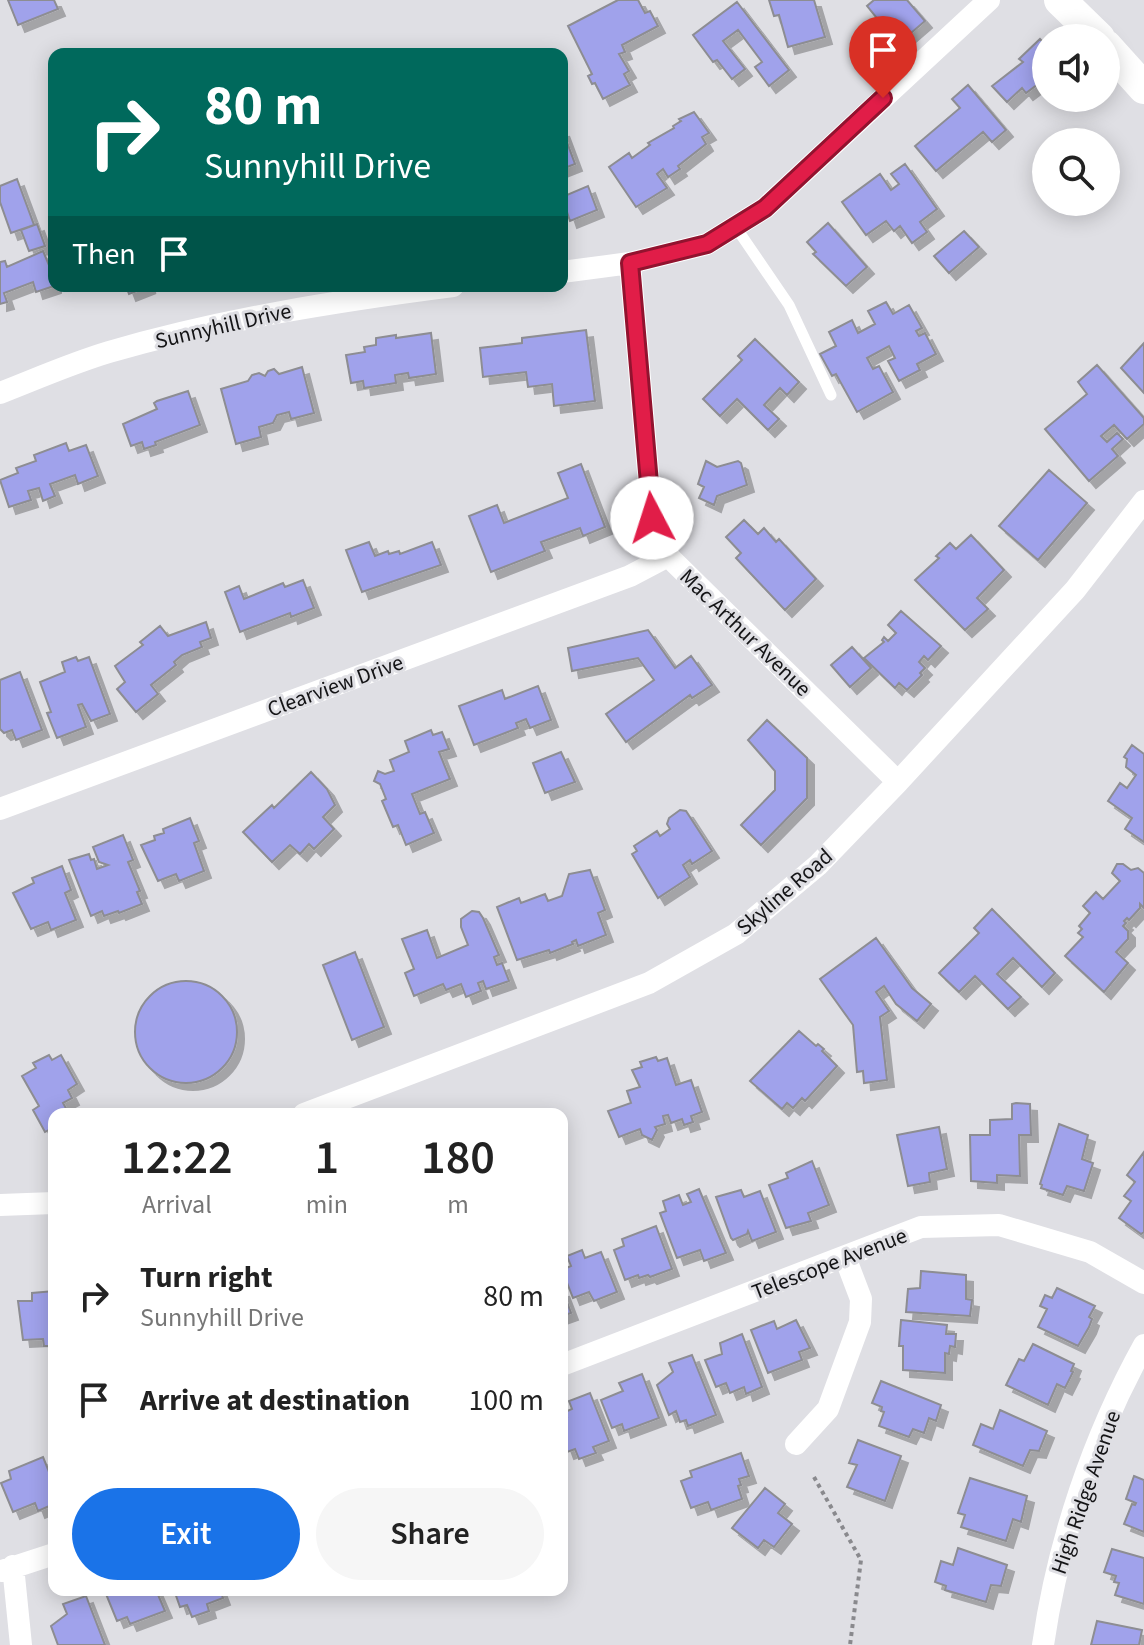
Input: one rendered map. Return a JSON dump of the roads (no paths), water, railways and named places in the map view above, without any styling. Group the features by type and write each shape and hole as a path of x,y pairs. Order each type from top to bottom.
{"main road":[{"path":"1060,0 1085,24"},
{"path":"1120,61 1144,88"}],"street":[{"path":"568,271 630,263 707,244 765,208 989,0"},
{"name":"Mac Arthur Avenue","path":"630,263 652,518 668,556 898,782"},
{"name":"Sunnyhill Drive","path":"0,393 108,353 240,319 408,292"},
{"name":"Skyline Road","path":"320,1108 649,983 736,934 818,865 898,782 1075,590 1144,501"},
{"name":"Clearview Drive","path":"0,809 630,576 668,556"},
{"path":"0,1205 48,1203"},
{"name":"Telescope Avenue","path":"568,1363 921,1227 999,1225 1090,1252 1144,1283"},
{"path":"796,1444 828,1409 860,1322 861,1299 845,1257"},
{"name":"High Ridge Avenue","path":"1043,1645 1062,1551 1102,1428 1144,1345"},
{"path":"21,1645 7,1569 48,1556"}],"lane":[{"path":"735,226 789,305 831,395"}]}
